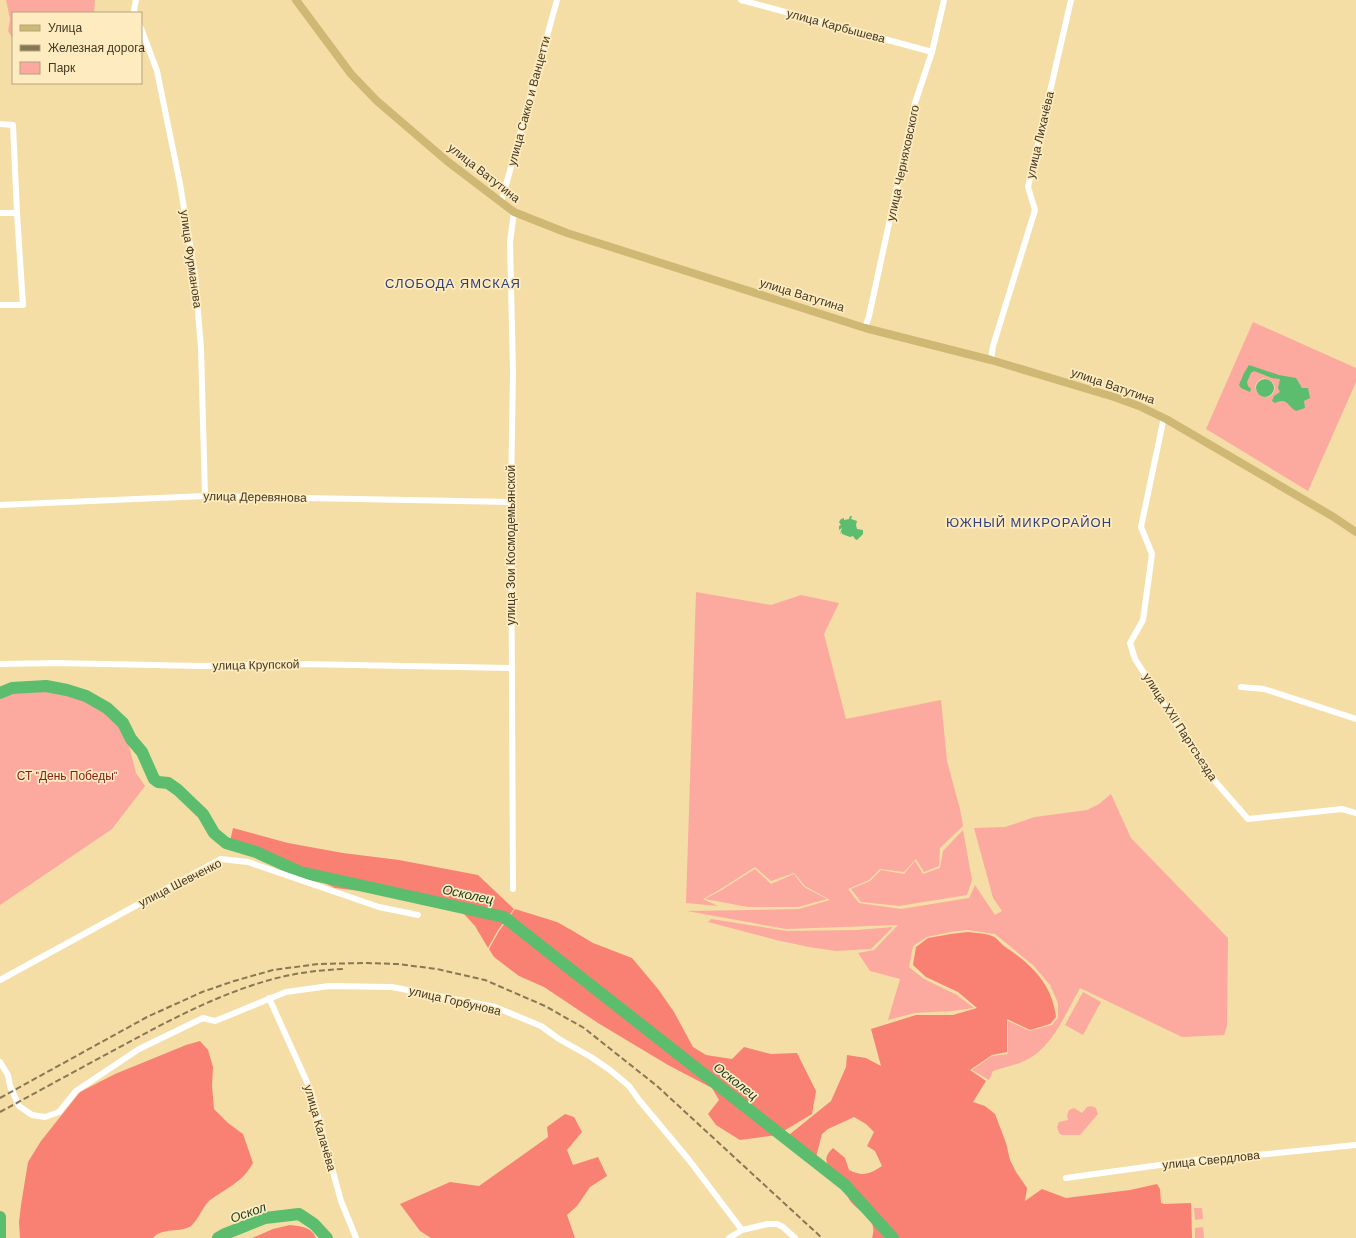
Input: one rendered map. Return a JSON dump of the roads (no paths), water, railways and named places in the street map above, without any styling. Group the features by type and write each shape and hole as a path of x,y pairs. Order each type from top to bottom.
{"main road":[{"name":"улица Ватутина","path":"296,0 351,74 377,101 448,161 514,212 567,233 865,328 991,360 1139,406 1164,417 1332,516 1356,532"}],"street":[{"path":"135,12 136,0"},
{"name":"улица Сакко и Ванцетти","path":"501,203 557,0"},
{"name":"улица Карбышева","path":"741,0 932,52"},
{"name":"улица Черняховского","path":"865,328 869,316 916,103 932,52 944,0"},
{"name":"улица Лихачёва","path":"991,360 993,346 1035,210 1028,187 1071,0"},
{"name":"улица Фурманова","path":"142,31 157,71 180,184 195,275 201,348 205,496"},
{"path":"0,124 13,125 23,305 0,305"},
{"name":"улица Зои Космодемьянской","path":"513,889 511,502 513,372 510,242 514,212"},
{"path":"0,213 17,213"},
{"name":"улица XXII Партсъезда","path":"1164,417 1141,527 1152,554 1142,620 1130,643 1136,659 1207,772 1248,819 1342,809 1356,813"},
{"name":"улица Деревянова","path":"0,504 205,496 511,502"},
{"name":"улица Крупской","path":"0,664 201,666 301,664 512,668"},
{"path":"1241,687 1264,689 1356,720"},
{"name":"улица Шевченко","path":"0,980 221,859 248,862 379,907 418,915"},
{"name":"улица Горбунова","path":"0,1062 8,1075 10,1086 19,1106 32,1115 45,1117 59,1112 76,1091 139,1049 203,1018 215,1021 286,992 329,986 392,987 495,1007 541,1026 559,1039 591,1057 629,1086 689,1160 742,1230"},
{"path":"311,989 313,996"},
{"name":"улица Калачёва","path":"269,998 312,1091 341,1200 356,1238"},
{"name":"улица Свердлова","path":"1066,1178 1202,1158 1218,1159 1356,1145"},
{"path":"729,1238 742,1230 768,1224 777,1224 783,1227 795,1238"}],"waterway":[{"name":"Осколец","path":"0,693 12,688 46,686 67,690 86,696 107,708 123,723 131,739 142,752 154,779 158,782 168,783 178,790 203,814 214,833 226,843 256,852 300,872 504,917 845,1185 893,1238"},
{"name":"Оскол","path":"218,1238 265,1218 299,1214 314,1224 327,1238"},
{"name":"Оскол","path":"0,1217 0,1238"}],"railway":[{"path":"0,1098 147,1017 202,992 234,981 273,970 318,964 397,964 437,969 485,980 545,1006 584,1028 657,1086 822,1238"},
{"path":"0,1112 156,1028 213,1000 273,979 308,972 343,969"}],"district":[{"name":"СЛОБОДА ЯМСКАЯ","path":"453,283"},
{"name":"ЮЖНЫЙ МИКРОРАЙОН","path":"1029,522"}],"park label":[{"name":"СТ \"День Победы\"","path":"67,776"}]}
